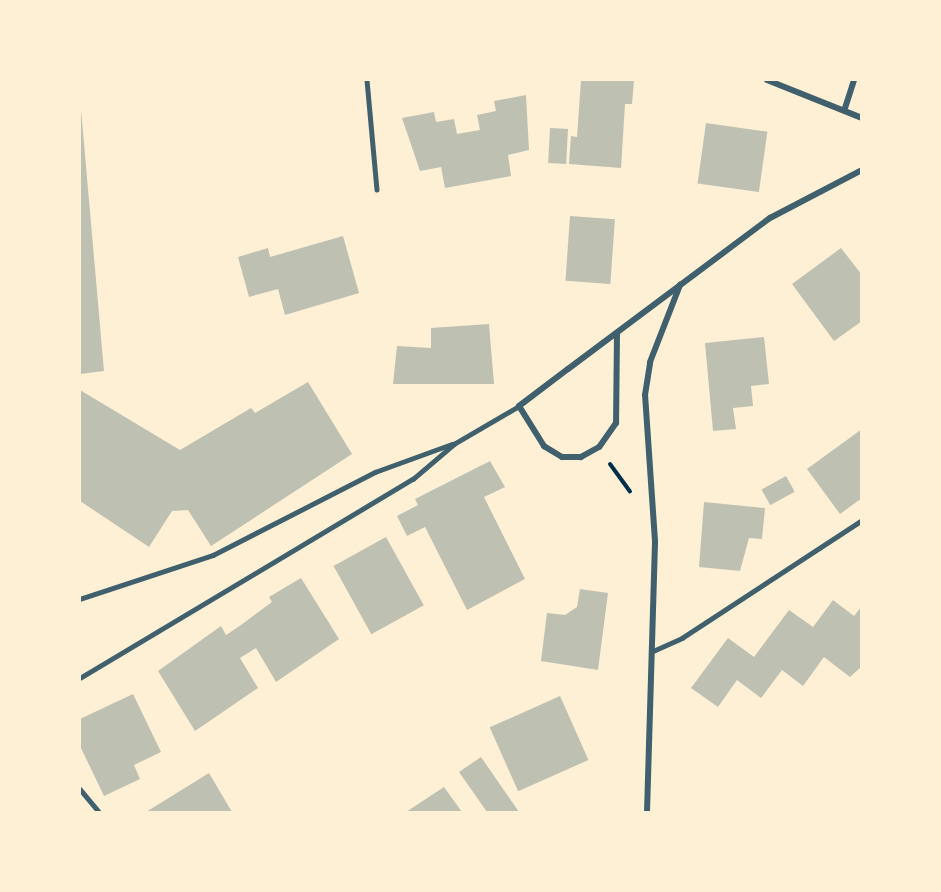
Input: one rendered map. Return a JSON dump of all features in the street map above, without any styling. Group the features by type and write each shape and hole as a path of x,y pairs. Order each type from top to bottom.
{"street":[{"path":"767,80 845,108 861,118"},
{"path":"845,108 854,80"},
{"path":"617,333 616,423 599,447 581,457 562,457 544,446 519,406 770,218 861,170"},
{"path":"646,813 653,651 651,522 645,395 650,362 680,285"}],"lane":[{"path":"366,80 377,190"},
{"path":"80,678 413,479 454,444 519,406"},
{"path":"80,599 213,555 375,472 454,444"},
{"path":"653,651 682,638 861,520"},
{"path":"80,789 99,813"}],"path":[{"path":"599,447 651,522"}],"building":[{"path":"581,80 634,80 632,104 625,104 621,168 569,164 571,136 577,137"},
{"path":"526,95 529,150 508,155 511,176 445,188 441,167 420,171 402,118 434,112 436,122 454,119 457,134 480,130 477,115 496,111 494,101"},
{"path":"80,98 104,371 80,374"},
{"path":"706,123 767,132 759,192 698,183"},
{"path":"550,128 568,129 566,164 548,163"},
{"path":"570,216 615,219 610,284 565,281"},
{"path":"343,236 359,293 285,315 278,289 249,297 238,257 268,248 270,257"},
{"path":"841,248 862,275 862,321 834,341 792,284"},
{"path":"489,324 494,384 393,384 397,346 431,348 431,328"},
{"path":"764,337 769,384 751,386 753,406 733,408 736,429 713,431 705,343"},
{"path":"308,382 352,454 211,546 188,510 172,511 149,547 80,501 80,390 180,450 251,408 255,413"},
{"path":"862,429 862,498 840,514 807,469"},
{"path":"490,461 505,487 484,497 525,579 467,610 425,527 407,536 397,516 418,505 415,499"},
{"path":"786,476 795,492 770,505 762,490"},
{"path":"704,502 765,508 762,539 749,538 740,571 699,567"},
{"path":"386,537 424,605 371,634 334,566"},
{"path":"301,578 339,639 276,682 256,648 240,658 258,688 195,731 158,671 221,626 226,635 272,602 269,597"},
{"path":"580,589 608,593 598,670 541,661 547,613 565,615 577,607"},
{"path":"833,600 854,616 862,606 862,666 850,677 824,657 803,686 782,670 761,698 737,680 718,707 691,688 728,638 754,657 789,610 813,627"},
{"path":"133,694 161,752 134,765 140,779 104,796 80,746 80,719"},
{"path":"560,696 588,760 518,791 490,727"},
{"path":"481,757 519,812 487,812 459,772"},
{"path":"209,773 232,812 146,812"},
{"path":"444,787 462,812 406,812"}]}
